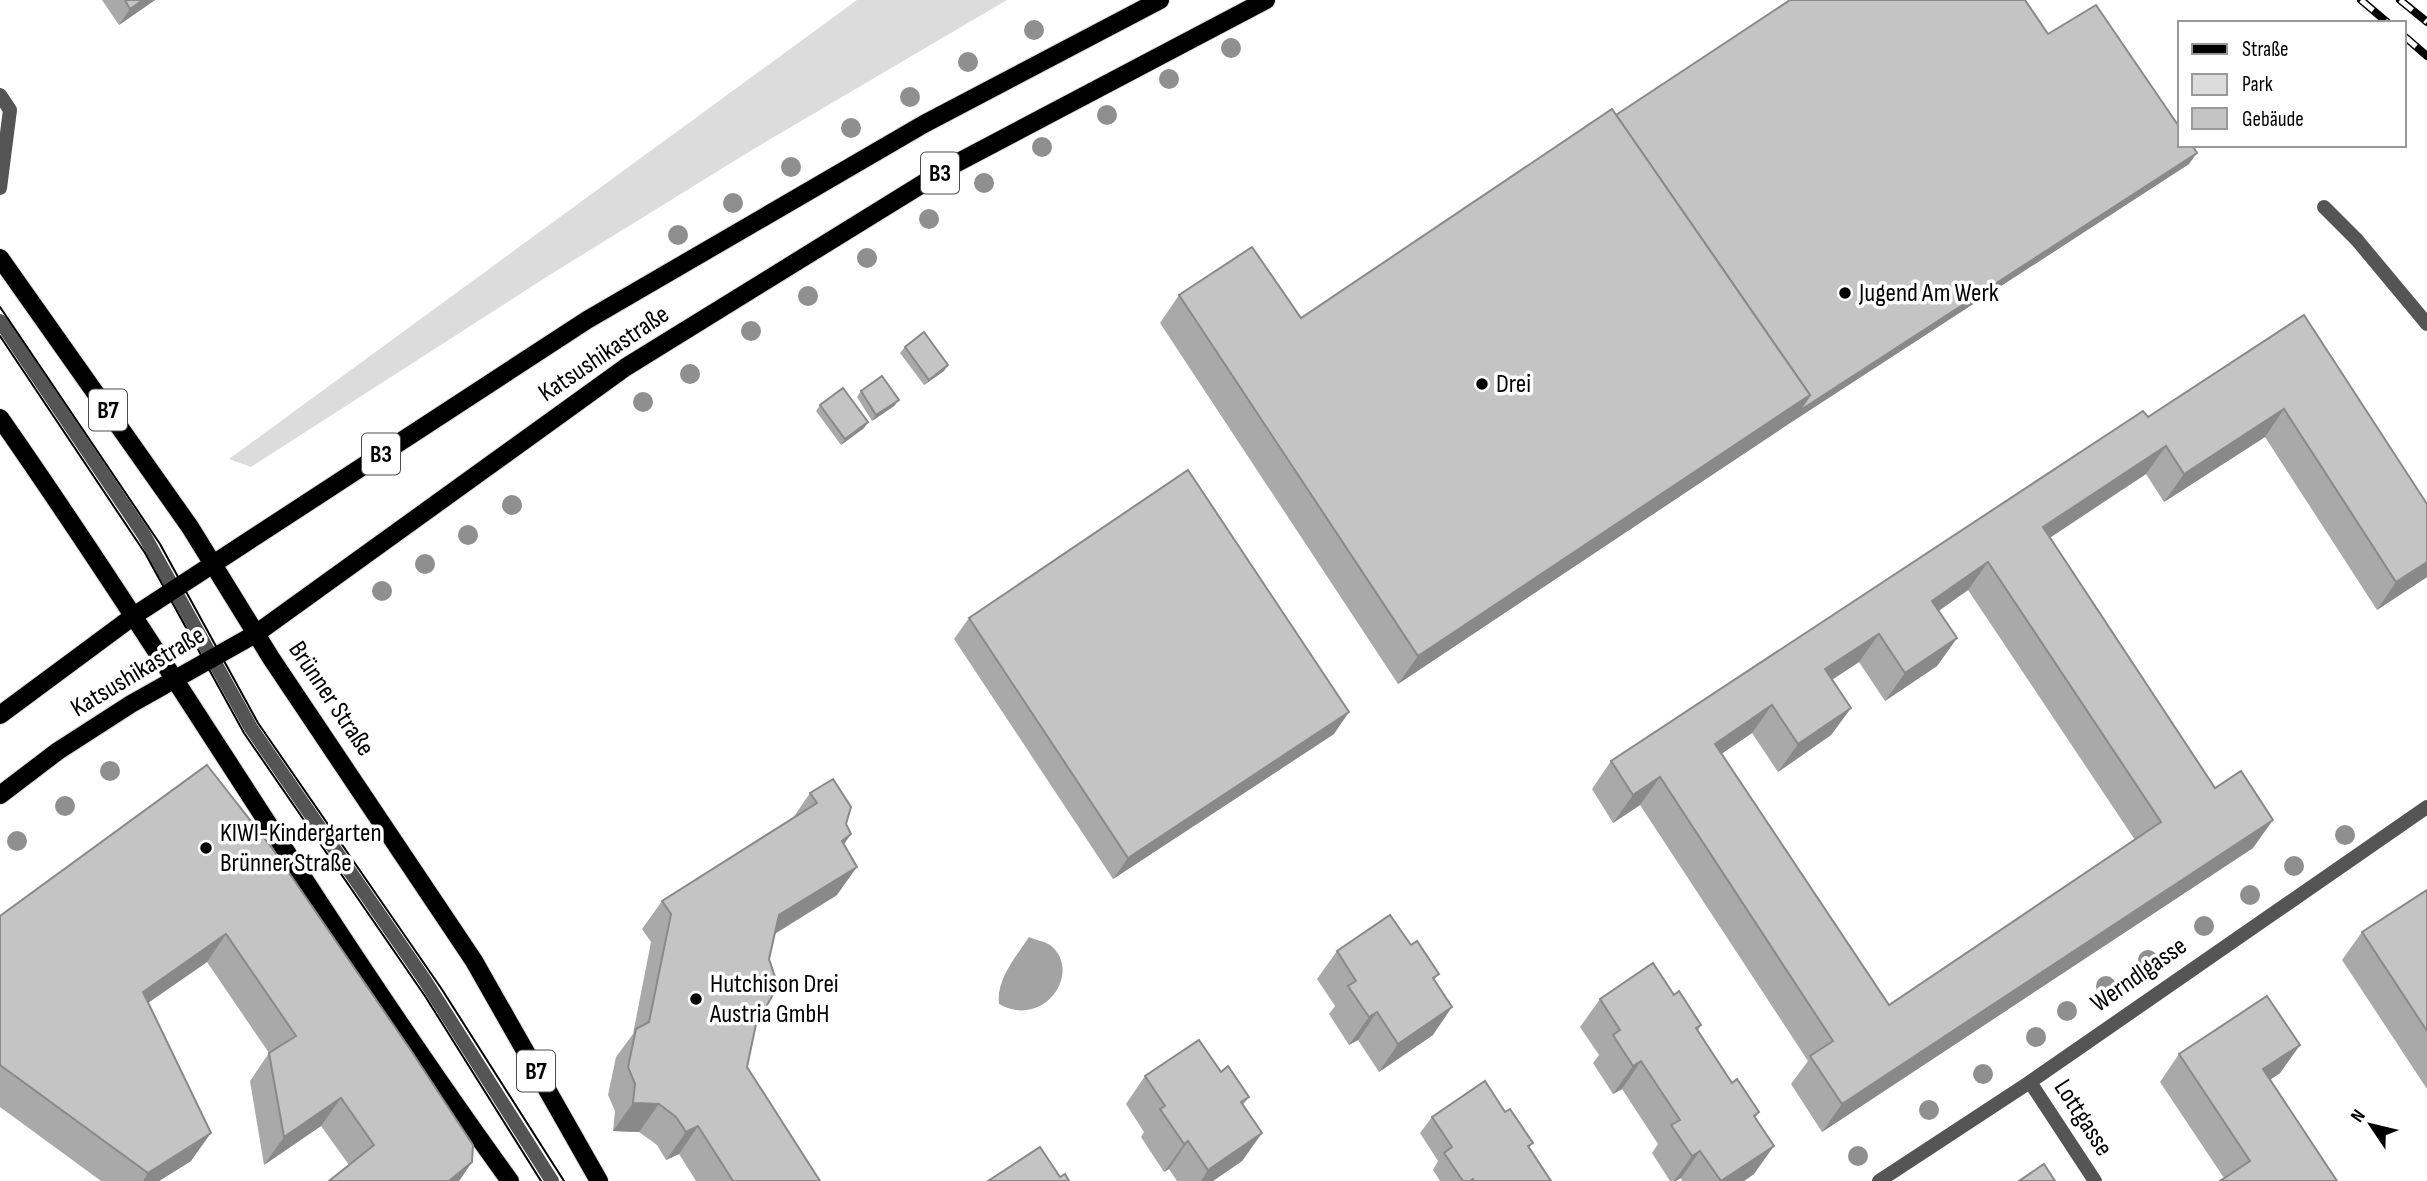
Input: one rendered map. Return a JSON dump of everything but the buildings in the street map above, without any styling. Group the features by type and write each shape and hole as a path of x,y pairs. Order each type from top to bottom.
{"main road":[{"name":"Katsushikastraße","path":"0,715 135,615 587,320 924,124 1160,0"},
{"name":"Katsushikastraße","path":"0,795 58,751 172,679 257,633 626,367 953,165 1266,0"},
{"name":"Brünner Straße","path":"0,258 214,563 257,633 474,961 598,1181"},
{"path":"0,418 135,615 172,679 407,1036 510,1181"}],"street":[{"path":"0,95 9,110 0,188"},
{"path":"2324,207 2357,240 2427,324"},
{"path":"0,321 145,535 251,728 424,979 552,1181"},
{"name":"Werndlgasse","path":"1879,1181 2030,1082 2427,807"},
{"name":"Lottgasse","path":"2030,1082 2095,1181"}],"green space":[{"path":"857,0 1007,0 752,150 548,276 251,467 229,459"}],"shaded area":[{"path":"1029,937 1050,945 1059,956 1063,968 1061,982 1054,994 1044,1003 1031,1009 1016,1010 999,1004 999,995 1008,969"}],"tram line":[{"path":"0,307 160,544 258,723 441,988 564,1181"},
{"path":"0,336 145,553 244,733 425,996 541,1181"}],"railway":[{"path":"2361,0 2386,21"},
{"path":"2400,0 2427,22"},
{"path":"2406,38 2427,56"}],"place":[{"name":"Jugend Am Werk","path":"1845,293"},
{"name":"Drei","path":"1482,384"},
{"name":"KIWI-Kindergarten Brünner Straße","path":"206,848"},
{"name":"Hutchison Drei Austria GmbH","path":"696,999"}]}
